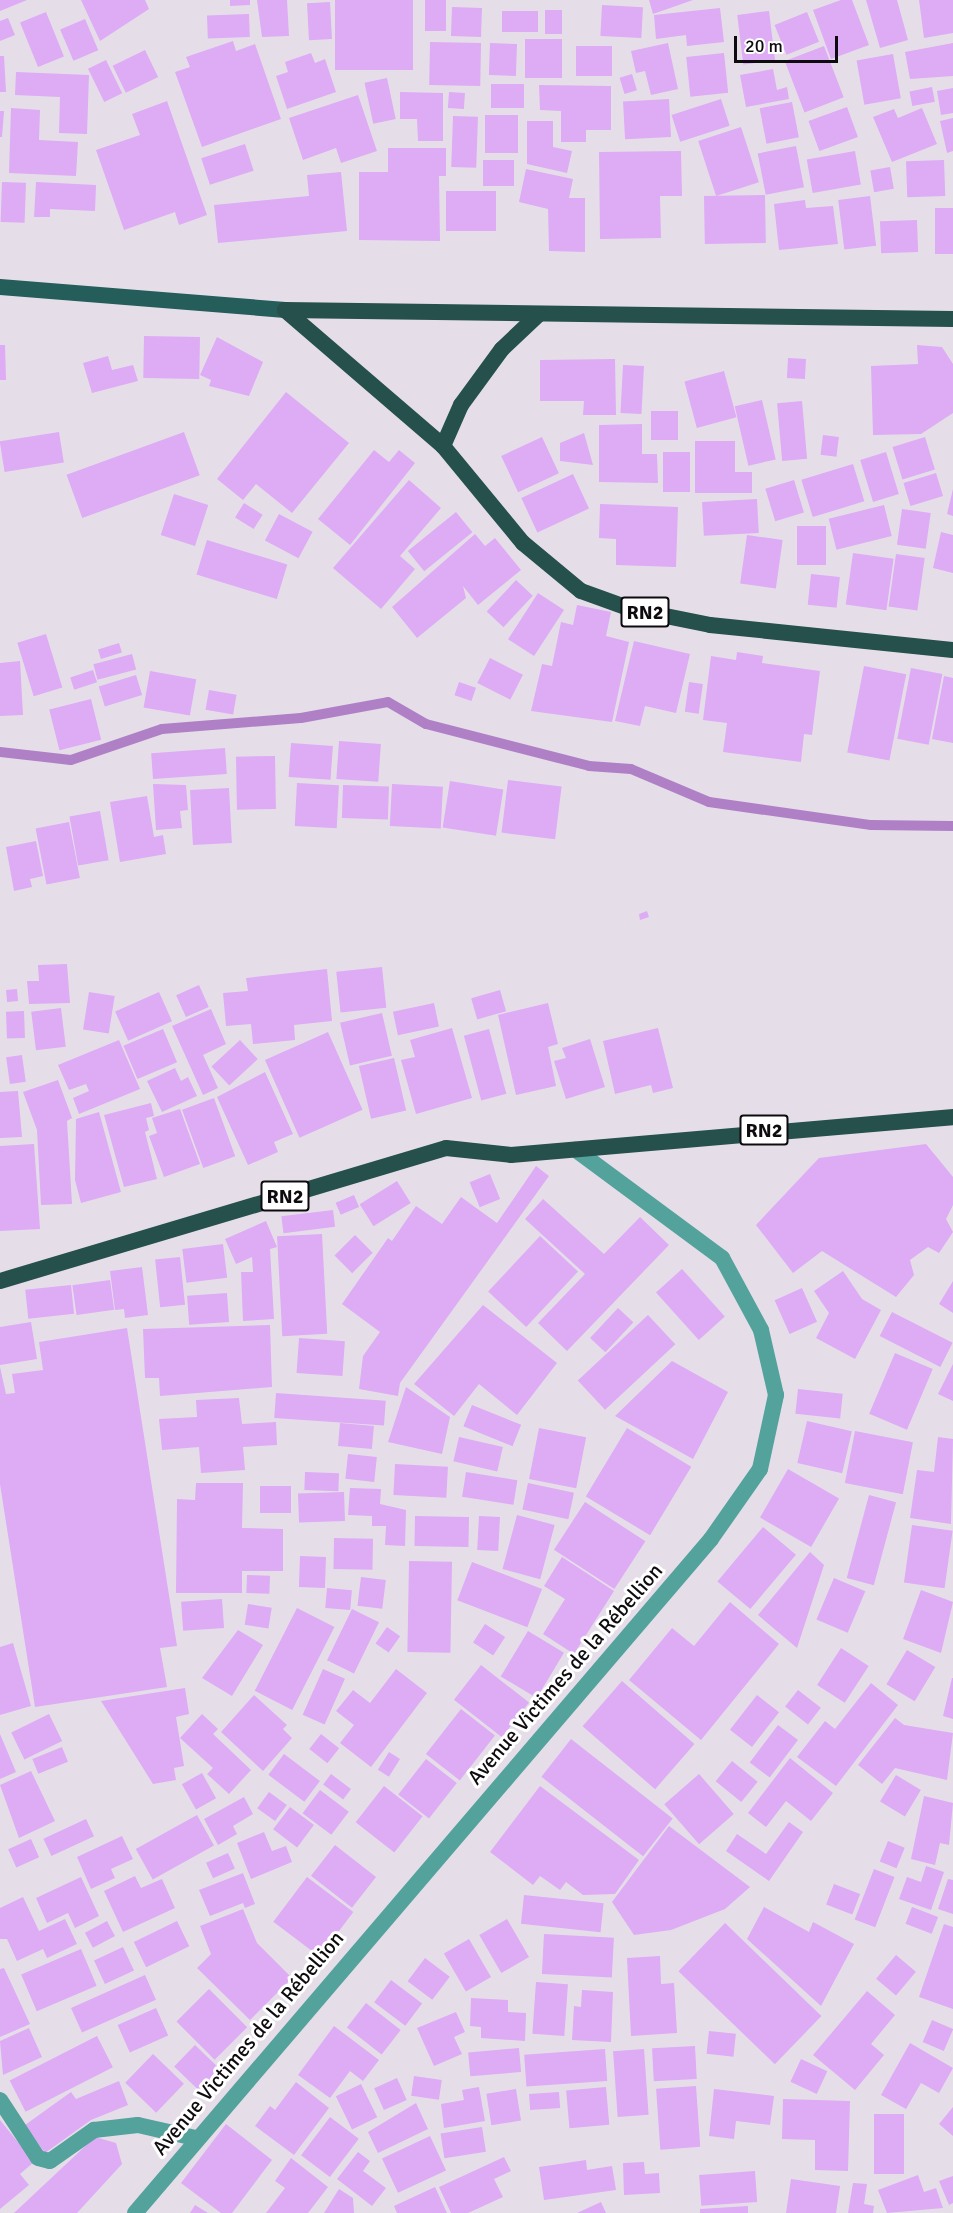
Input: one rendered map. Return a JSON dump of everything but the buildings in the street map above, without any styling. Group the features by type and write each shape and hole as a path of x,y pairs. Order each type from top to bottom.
{"highway":[{"path":"285,310 953,319"},
{"name":"RN2","path":"285,310 443,446 523,543 581,591 631,609 710,625 953,650"},
{"path":"443,446 461,405 502,349 538,315"},
{"name":"RN2","path":"0,1281 446,1148 512,1155 576,1150 699,1135 953,1117"}],"main road":[{"path":"0,287 285,310"}],"street":[{"name":"Avenue Victimes de la Rébellion","path":"135,2213 195,2138 711,1539 760,1469 776,1395 761,1330 722,1258 576,1150"},
{"path":"0,2100 38,2158 50,2161 94,2130 138,2125 195,2138"}],"waterway":[{"path":"0,752 71,760 162,729 301,718 388,702 426,724 589,766 631,769 709,802 871,825 953,826"}]}
